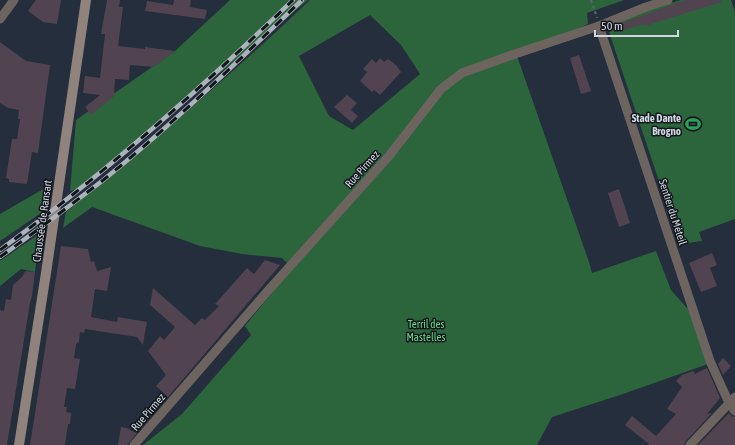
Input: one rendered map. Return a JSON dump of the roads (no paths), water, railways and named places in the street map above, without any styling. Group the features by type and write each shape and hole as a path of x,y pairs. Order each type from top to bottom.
{"main road":[{"name":"Chaussée de Ransart","path":"19,445 86,0"}],"street":[{"path":"0,19 14,0"},
{"name":"Rue Pirmez","path":"134,445 266,293 389,156 441,89 462,73 599,26 646,7 668,0"},
{"name":"Sentier du Méteil","path":"599,26 710,361 732,400 735,411"},
{"path":"690,445 732,400"}],"railway":[{"path":"0,250 77,191 151,130 223,66 293,0"},
{"path":"0,257 102,181 154,138 302,0"}],"place":[{"name":"Stade Dante Brogno","path":"693,124"}],"park label":[{"name":"Terril des Mastelles","path":"426,330"}]}
